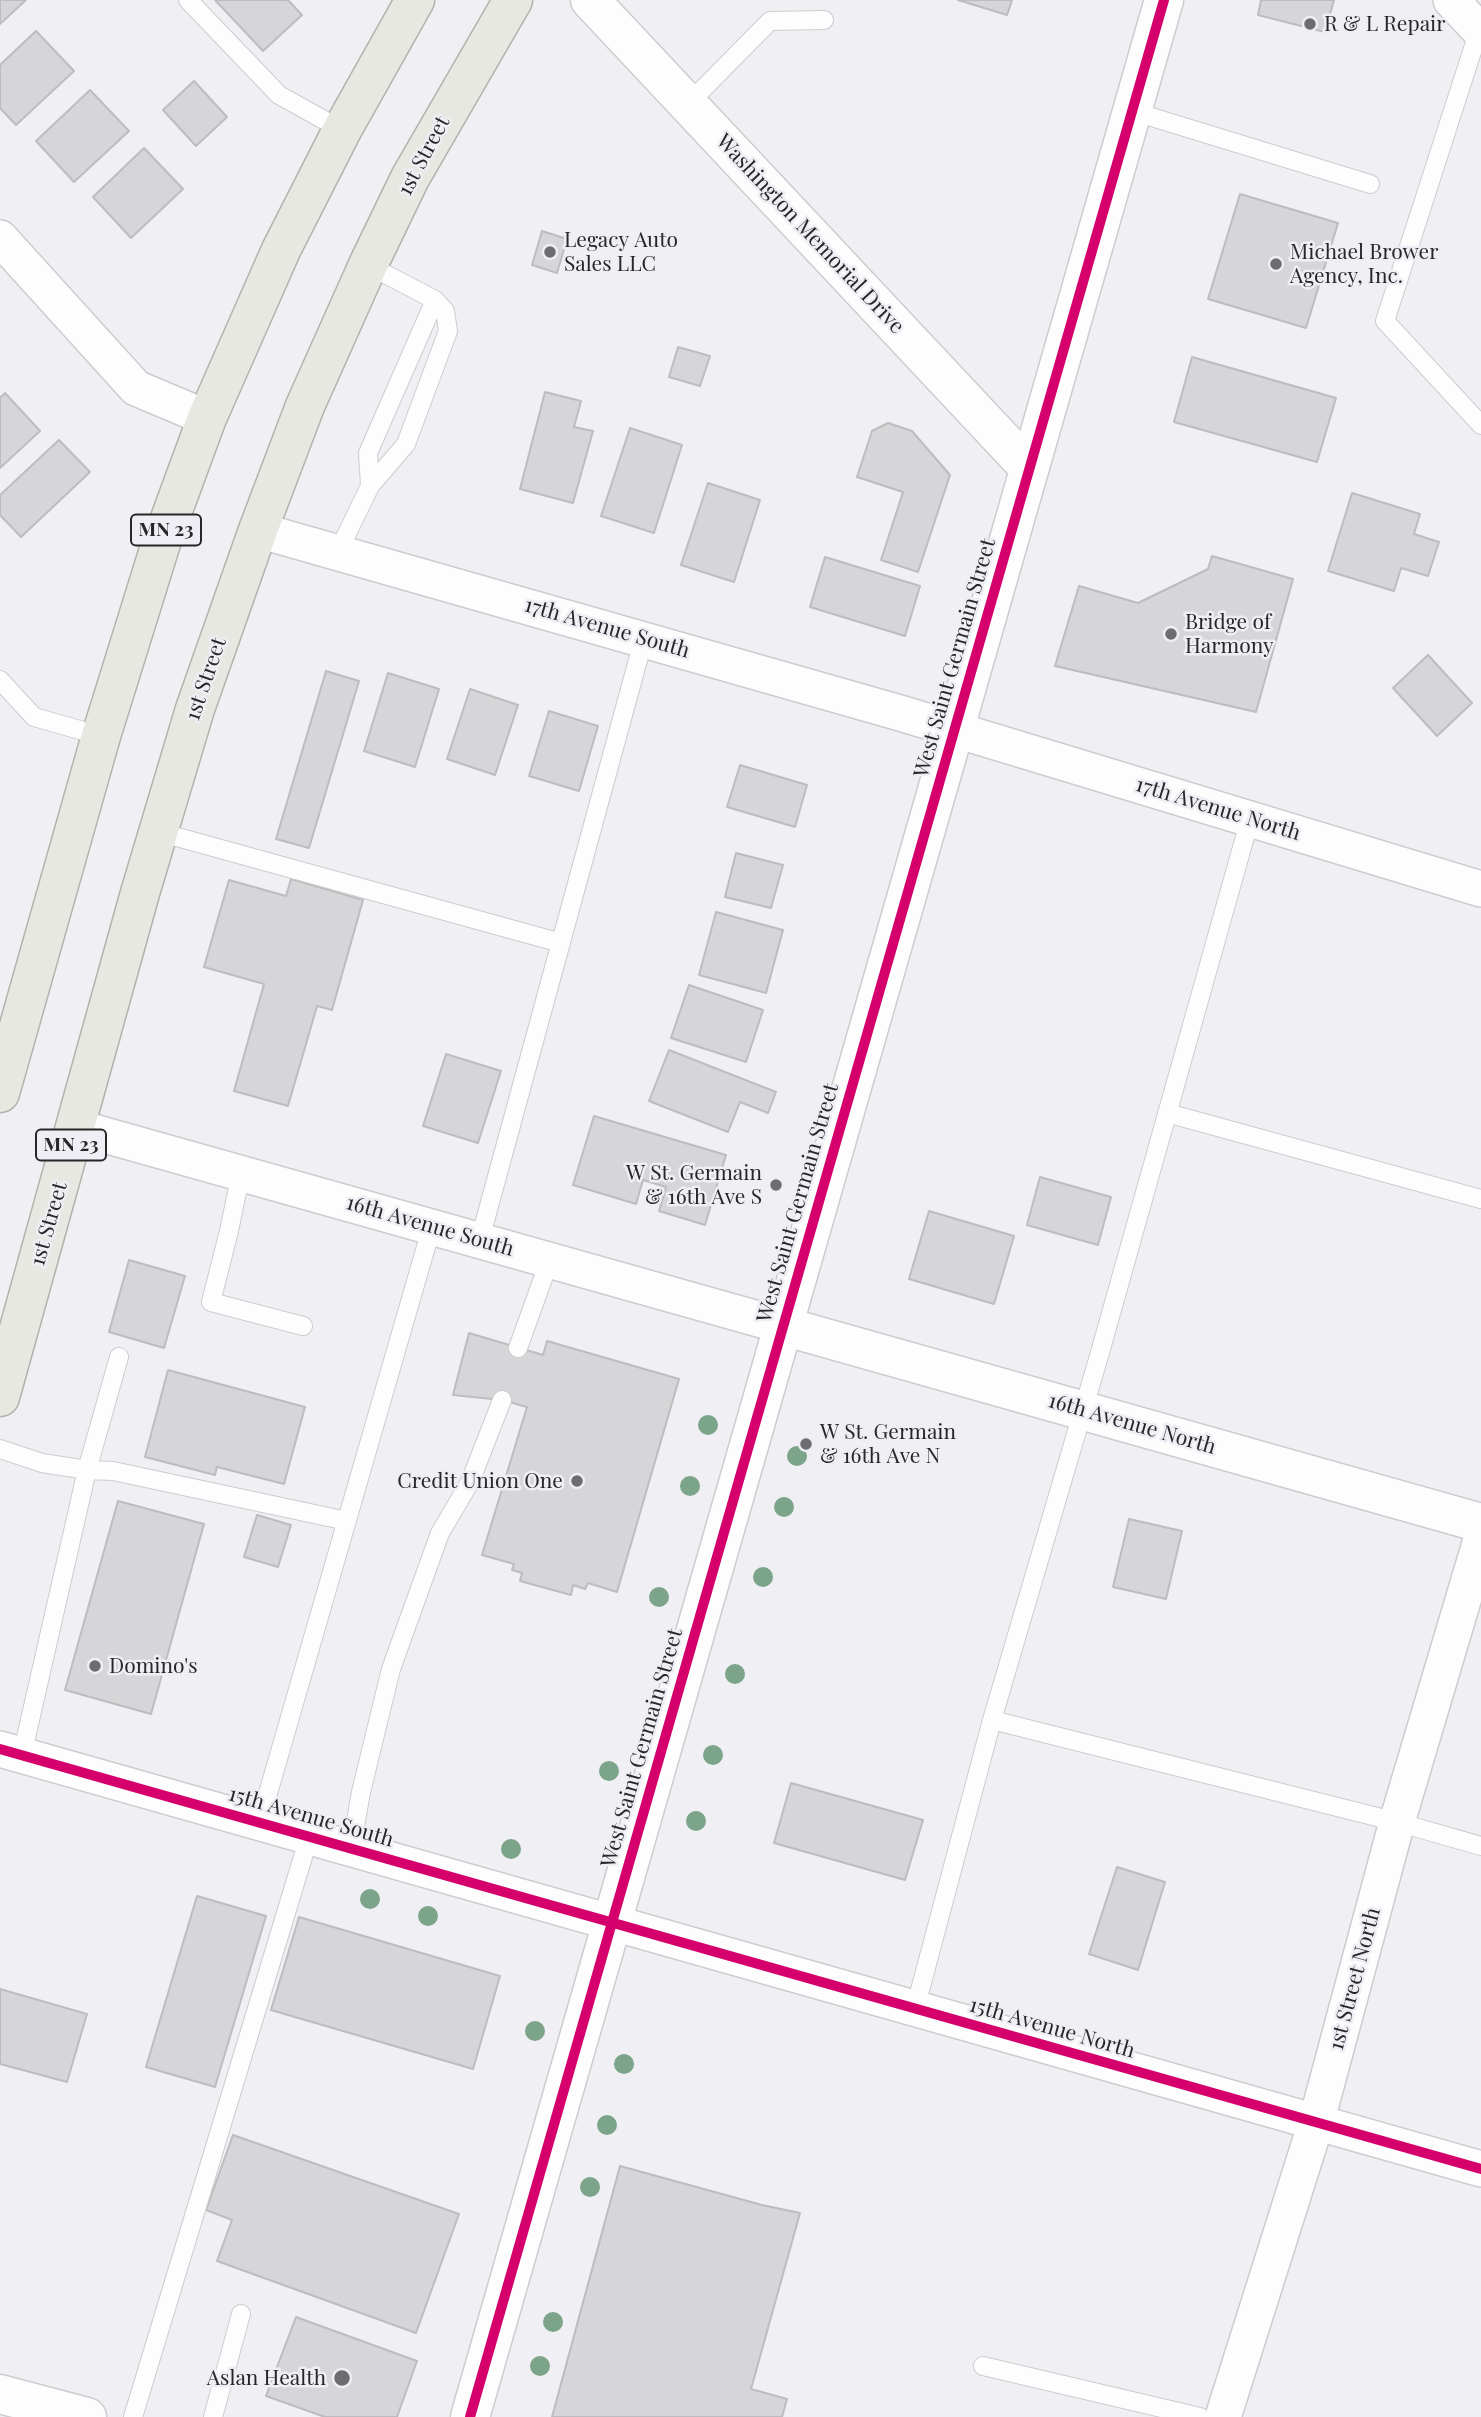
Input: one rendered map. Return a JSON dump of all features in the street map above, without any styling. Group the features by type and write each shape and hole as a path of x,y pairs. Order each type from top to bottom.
{"highway":[{"name":"MN 23","path":"0,1093 101,736 161,543 207,418 281,250 342,130 415,0"},
{"name":"1st Street","path":"0,1397 195,709 258,530 305,406 368,265 410,178 513,0"}],"street":[{"name":"Washington Memorial Drive","path":"590,0 1029,468"},
{"name":"West Saint Germain Street","path":"470,2417 1164,0"},
{"path":"1451,0 1480,31"},
{"path":"0,238 136,388 207,418"},
{"name":"17th Avenue South","path":"258,530 644,638 955,729"},
{"name":"17th Avenue North","path":"955,729 1481,889"},
{"name":"16th Avenue South","path":"76,1128 783,1325"},
{"name":"16th Avenue North","path":"783,1325 1481,1524"},
{"name":"1st Street North","path":"1223,2417 1316,2123 1397,1822 1481,1540"},
{"name":"15th Avenue South","path":"11,1752 612,1923"},
{"name":"15th Avenue North","path":"612,1923 1481,2169"},
{"path":"0,2394 87,2417"}],"lane":[{"path":"188,0 279,95 342,130"},
{"path":"688,104 770,21 824,20"},
{"path":"1480,31 1385,321 1481,425"},
{"path":"1132,111 1370,184"},
{"path":"338,552 370,486 406,444 448,331 445,311 435,300 368,265"},
{"path":"370,486 368,453 435,300"},
{"path":"481,1239 644,638"},
{"path":"0,680 34,717 101,736"},
{"path":"915,2009 992,1720 1083,1410 1250,819"},
{"path":"159,832 561,943"},
{"path":"1167,1113 1481,1199"},
{"path":"241,1173 211,1302 303,1326"},
{"path":"260,1821 432,1226"},
{"path":"518,1348 550,1259"},
{"path":"11,1752 119,1357"},
{"path":"351,1849 360,1792 391,1669 440,1533 470,1482 502,1400"},
{"path":"0,1449 42,1463 113,1471 347,1521"},
{"path":"992,1720 1397,1822 1481,1846"},
{"path":"133,2417 309,1837"},
{"path":"213,2417 241,2314"},
{"path":"983,2366 1199,2417"}],"building":[{"path":"0,0 26,0 0,24"},
{"path":"215,0 288,0 302,15 263,51"},
{"path":"958,0 1012,0 1007,15"},
{"name":"R & L Repair","path":"1261,0 1334,0 1325,32 1258,15"},
{"path":"36,31 74,71 16,125 0,108 0,65"},
{"path":"194,81 227,117 196,146 163,110"},
{"path":"90,90 129,131 74,182 36,141"},
{"path":"144,148 183,189 131,238 93,197"},
{"path":"1240,194 1338,223 1306,328 1208,299"},
{"name":"Legacy Auto Sales LLC","path":"542,231 567,239 557,273 532,265"},
{"path":"678,347 710,356 700,386 669,377"},
{"path":"1192,357 1336,398 1317,462 1174,422"},
{"path":"545,392 581,401 574,427 593,431 573,503 520,489"},
{"path":"5,393 40,431 0,468 0,398"},
{"path":"888,423 912,431 950,475 918,572 881,560 903,492 857,477 872,431"},
{"path":"630,428 682,445 654,533 601,516"},
{"path":"59,440 90,472 21,537 0,515 0,495"},
{"path":"708,483 760,500 734,582 681,565"},
{"path":"1352,493 1420,514 1414,534 1439,542 1428,576 1401,568 1394,591 1328,571"},
{"name":"Bridge of Harmony","path":"1212,556 1293,579 1256,712 1055,666 1079,586 1138,603 1208,569"},
{"path":"825,557 920,586 905,636 810,607"},
{"path":"1428,655 1472,703 1437,736 1393,688"},
{"path":"326,671 359,681 309,848 276,839"},
{"path":"388,673 439,689 415,767 364,751"},
{"path":"470,689 518,705 495,775 447,759"},
{"path":"549,711 598,726 579,791 529,776"},
{"path":"740,765 807,785 795,827 727,807"},
{"path":"736,853 783,865 771,908 725,897"},
{"path":"291,879 363,900 332,1010 317,1006 288,1106 234,1091 264,984 204,967 229,880 286,896"},
{"path":"716,912 783,930 766,993 699,975"},
{"path":"689,985 763,1010 746,1062 671,1038"},
{"path":"669,1050 776,1092 768,1113 740,1102 728,1132 649,1101"},
{"path":"446,1054 501,1071 478,1143 423,1126"},
{"path":"594,1116 726,1155 705,1225 659,1211 666,1187 643,1180 636,1204 573,1185"},
{"path":"1040,1177 1111,1197 1098,1245 1027,1225"},
{"path":"929,1211 1014,1236 994,1304 909,1279"},
{"path":"129,1260 185,1276 164,1348 109,1332"},
{"name":"Credit Union One","path":"469,1333 543,1355 547,1341 679,1379 617,1592 588,1583 585,1589 573,1585 571,1595 520,1581 522,1573 512,1570 514,1564 482,1555 527,1407 502,1400 453,1395"},
{"path":"168,1370 305,1407 284,1484 217,1467 215,1475 145,1457"},
{"path":"118,1501 204,1524 151,1714 65,1690"},
{"path":"257,1515 291,1525 278,1567 244,1557"},
{"path":"1129,1519 1182,1531 1166,1599 1113,1587"},
{"path":"791,1783 923,1820 905,1880 774,1843"},
{"path":"1117,1867 1165,1882 1138,1970 1089,1954"},
{"path":"197,1896 266,1916 215,2087 146,2067"},
{"path":"299,1917 500,1976 473,2069 271,2010"},
{"path":"0,1989 87,2014 67,2082 0,2064"},
{"path":"233,2135 459,2214 416,2333 217,2261 232,2220 206,2210"},
{"path":"620,2166 800,2213 751,2389 787,2399 782,2417 552,2417"},
{"name":"Aslan Health","path":"296,2317 417,2361 397,2417 325,2417 266,2396"}],"cycle path":[{"path":"470,2417 1164,0"},
{"path":"0,1749 1481,2169"}],"place":[{"name":"R & L Repair","path":"1310,24"},
{"name":"Legacy Auto Sales LLC","path":"550,252"},
{"name":"Michael Brower Agency, Inc.","path":"1276,264"},
{"name":"Bridge of Harmony","path":"1171,634"},
{"name":"W St. Germain & 16th Ave S","path":"776,1185"},
{"name":"W St. Germain & 16th Ave N","path":"806,1444"},
{"name":"Credit Union One","path":"577,1481"},
{"name":"Domino's","path":"95,1666"},
{"name":"Aslan Health","path":"342,2378"}]}
